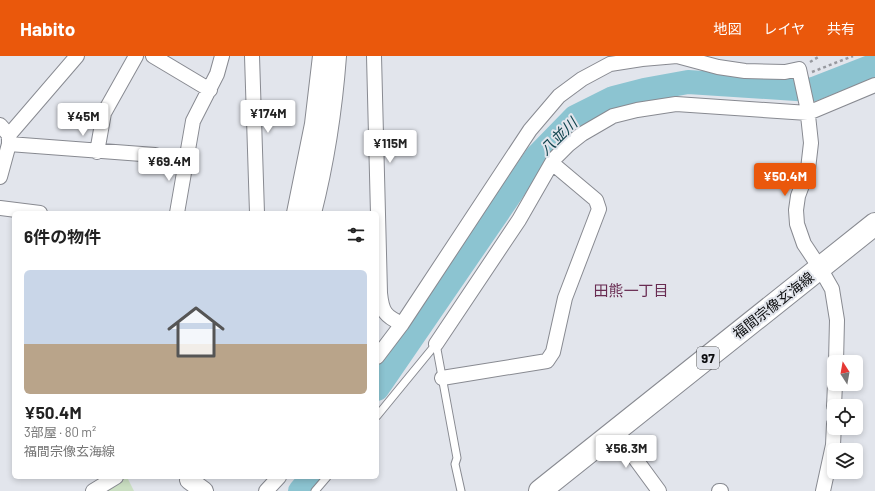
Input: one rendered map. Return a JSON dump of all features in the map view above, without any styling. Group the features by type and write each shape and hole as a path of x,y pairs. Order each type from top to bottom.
{"main road":[{"name":"福間宗像玄海線","path":"540,491 875,224"}],"street":[{"path":"0,177 6,135 76,56"},
{"path":"97,152 104,113 136,56"},
{"path":"153,56 210,90"},
{"path":"177,211 193,122 210,90 217,74 222,56"},
{"path":"252,56 257,211"},
{"path":"296,211 314,124 322,56"},
{"path":"312,211 319,183 328,129 335,84 337,56"},
{"path":"374,56 378,211"},
{"path":"379,355 402,324 530,130 559,96 610,60 677,56 745,71 785,72 799,69 807,109 811,143 808,169 798,196 796,210 797,224 804,244 832,289 837,320 836,355"},
{"path":"436,344 519,220 552,163 568,145 582,134 613,116 638,110 676,104 807,109 875,85"},
{"path":"6,135 97,152 155,155"},
{"path":"442,378 547,361 553,352 565,298 599,209 596,200 552,163"},
{"path":"0,208 24,211"},
{"path":"379,254 382,309 392,319 402,324"},
{"path":"615,431 658,491"},
{"path":"823,491 834,445 834,435"},
{"path":"93,491 113,479"},
{"path":"187,481 205,491 211,479"},
{"path":"266,491 276,479"}],"lane":[{"path":"436,344 457,458 455,464 461,491"},
{"path":"379,414 436,344"},
{"path":"315,491 325,479"}],"path":[{"path":"801,77 853,56"}],"green space":[{"path":"124,479 128,479 134,491 103,491"}],"waterway":[{"name":"八並川","path":"379,386 536,157 575,117 613,98 644,90 688,82 811,90 875,65"},
{"name":"八並川","path":"300,491 310,479"}],"district":[{"name":"田熊一丁目","path":"631,290"}]}
